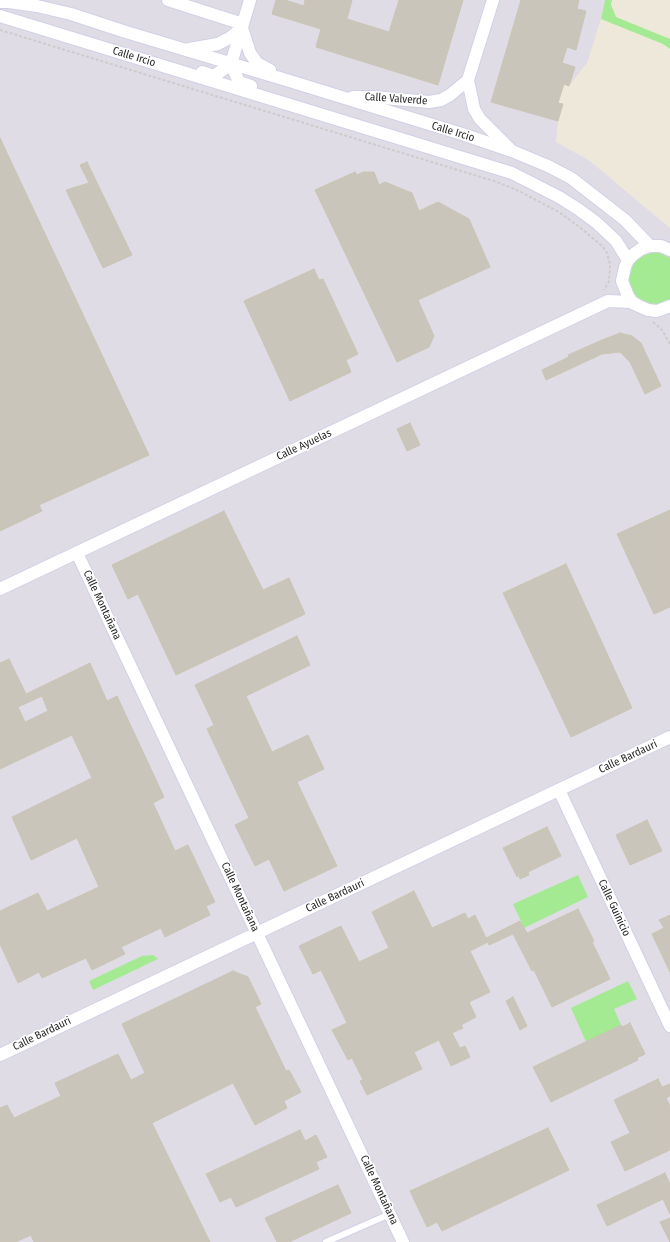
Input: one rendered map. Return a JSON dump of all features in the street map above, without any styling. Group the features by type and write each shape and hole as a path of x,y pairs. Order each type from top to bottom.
{"street":[{"path":"168,0 243,26"},
{"path":"162,66 174,63 214,76 231,64 250,0"},
{"path":"493,0 468,80 474,110 480,119 512,151"},
{"name":"Calle Ircio","path":"0,2 21,3 71,14 231,64 283,78 512,151 548,166 571,178 625,220 650,246"},
{"name":"Calle Ircio","path":"0,16 512,173 559,197 597,223 616,241 628,260"},
{"path":"185,49 218,44 231,37 243,26"},
{"path":"243,26 250,53 257,63 283,78"},
{"name":"Calle Ircio","path":"231,64 238,82 285,96 291,105"},
{"name":"Calle Valverde","path":"341,97 373,97 429,102 441,100 450,95 468,80"},
{"path":"605,297 617,288 628,260 634,254 641,249 650,246 661,246 670,250"},
{"path":"623,274 624,289 632,302 638,306"},
{"name":"Calle Ayuelas","path":"0,589 605,297 630,302 648,310 669,310"},
{"name":"Calle Montañana","path":"77,553 403,1242"},
{"name":"Calle Bardauri","path":"0,1054 670,738"},
{"name":"Calle Guinicio","path":"559,790 670,1026"}],"lane":[{"path":"326,1242 390,1214"}],"path":[{"path":"0,30 497,182 517,190 559,212 602,246 609,258 610,269 605,297"},
{"path":"651,321 662,330 670,344"}],"shaded area":[{"path":"0,0 605,0 601,19 587,63 569,86 564,84 558,103 563,104 558,121 556,142 590,161 670,228 670,1242 0,1242"}],"green space":[{"path":"605,0 612,0 611,5 616,17 670,39 670,49 663,44 601,19"},
{"path":"661,253 670,258 670,300 656,305 647,304 639,300 629,285 631,267 636,260 644,255"},
{"path":"578,875 588,897 524,928 513,904"},
{"path":"153,955 158,959 93,990 89,981 142,956"},
{"path":"628,981 637,999 614,1009 621,1025 586,1042 571,1008"}],"building":[{"path":"276,0 285,0 304,6 305,0 352,0 347,19 389,32 399,0 463,0 438,85 316,47 321,29 272,14"},
{"path":"521,0 579,0 577,9 586,11 576,50 567,47 562,63 575,67 569,86 564,84 558,103 563,104 558,121 491,102"},
{"path":"0,138 149,455 39,505 42,511 0,531"},
{"path":"87,162 132,255 103,268 66,190 89,183 80,165"},
{"path":"355,172 357,175 363,172 374,172 379,185 385,182 412,193 419,211 438,202 469,219 490,267 418,300 434,336 429,347 397,362 315,190"},
{"path":"314,269 319,280 323,279 358,354 346,360 351,372 290,401 244,301"},
{"path":"620,333 632,336 641,343 661,386 645,394 630,362 620,352 602,354 546,380 542,370 569,357 568,355"},
{"path":"410,423 420,445 407,451 397,429"},
{"path":"670,510 670,607 654,614 617,534"},
{"path":"224,511 263,590 289,578 305,614 176,675 138,594 128,599 112,565"},
{"path":"566,564 632,708 571,737 503,593"},
{"path":"297,636 310,665 246,696 272,752 308,735 324,769 297,782 337,866 284,891 269,859 255,866 235,825 249,818 207,729 214,725 195,685"},
{"path":"9,659 26,694 90,663 107,701 117,696 164,797 153,803 175,851 188,845 215,902 206,906 210,915 165,937 161,928 121,947 125,954 92,970 86,958 42,978 39,972 18,983 0,944 0,911 38,893 47,911 99,887 77,838 31,860 12,817 92,778 72,735 0,769 0,663","holes":["42,696 48,711 25,722 18,707"]},
{"path":"647,820 662,851 630,865 616,835"},
{"path":"547,827 561,856 528,872 529,875 520,879 519,875 517,877 503,848"},
{"path":"414,891 432,928 465,913 468,919 475,915 488,942 470,951 490,992 469,1002 476,1017 461,1025 463,1028 452,1033 460,1048 465,1046 470,1057 451,1066 439,1040 414,1052 422,1069 367,1095 360,1081 363,1080 352,1058 348,1060 332,1030 347,1023 321,970 313,974 299,946 341,926 359,962 389,948 372,912"},
{"path":"578,909 594,941 592,942 610,979 552,1007 534,970 532,971 513,934 489,945 486,938 520,921 527,933"},
{"path":"670,915 670,972 652,934 664,928 659,920"},
{"path":"233,971 248,977 261,1004 255,1007 286,1071 289,1070 301,1092 284,1101 287,1108 255,1125 233,1083 152,1123 210,1242 34,1242 31,1235 16,1242 0,1242 0,1108 7,1105 14,1118 61,1096 55,1083 118,1054 131,1080 145,1073 122,1024"},
{"path":"513,997 527,1026 520,1030 506,1001"},
{"path":"630,1023 645,1054 637,1058 638,1060 551,1102 533,1067 621,1025 622,1027"},
{"path":"658,1079 662,1087 670,1084 670,1096 666,1098 670,1106 670,1150 625,1171 611,1142 630,1133 614,1100"},
{"path":"548,1128 569,1170 442,1231 437,1222 427,1227 410,1191"},
{"path":"300,1130 305,1141 316,1135 327,1157 316,1162 319,1169 236,1207 231,1197 220,1202 206,1174"},
{"path":"665,1173 670,1184 670,1214 663,1199 607,1226 597,1205"},
{"path":"338,1185 351,1213 289,1242 277,1242 265,1218"},
{"path":"670,1218 670,1242 660,1222"}]}
